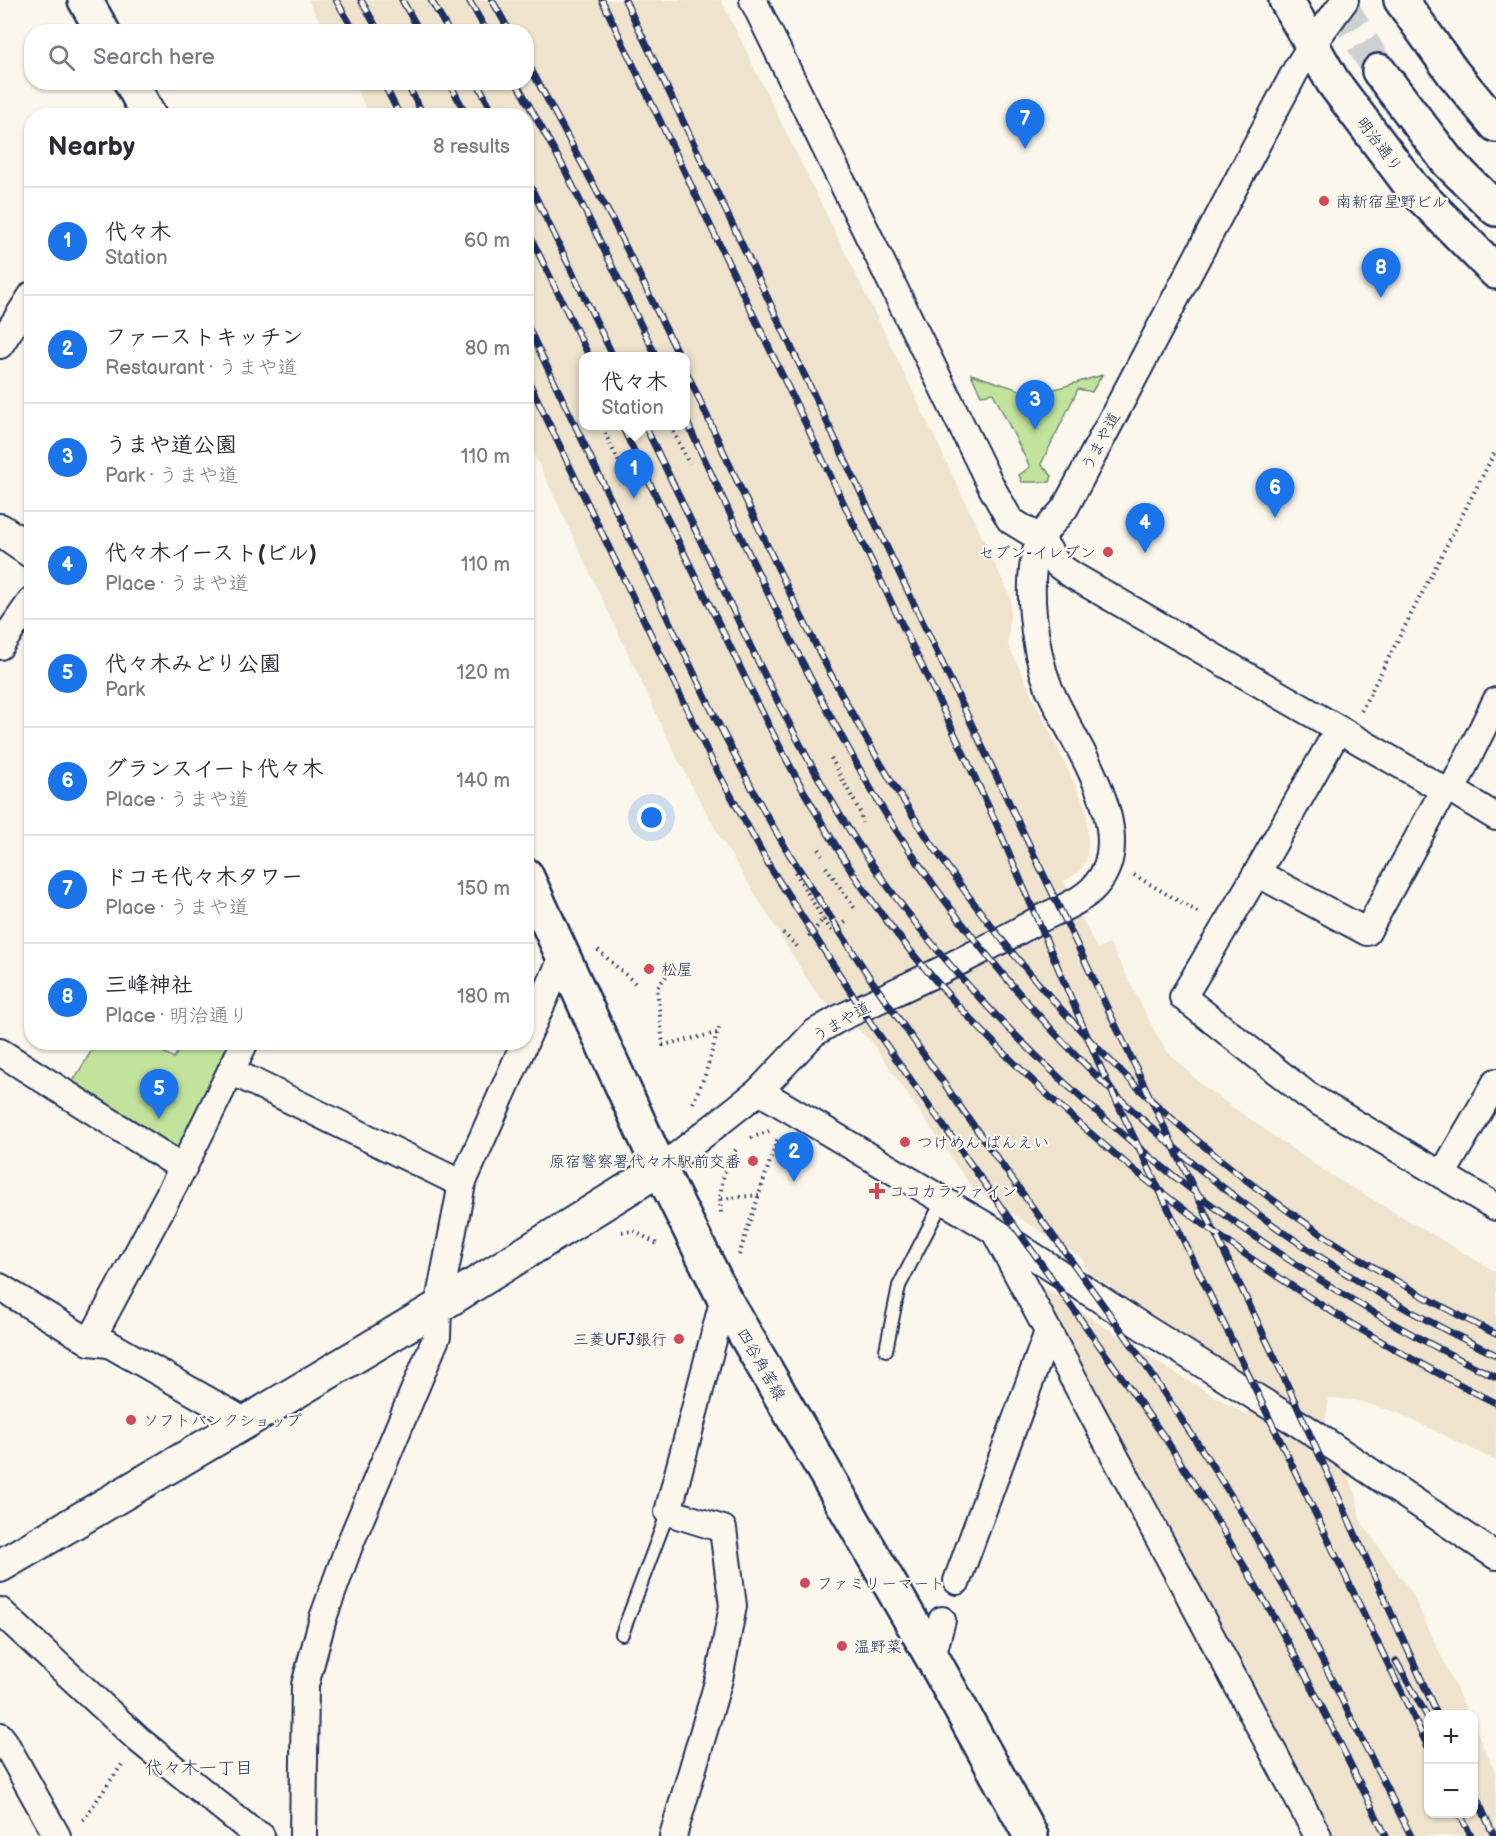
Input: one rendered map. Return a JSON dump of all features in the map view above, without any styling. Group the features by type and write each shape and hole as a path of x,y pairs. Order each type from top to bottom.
{"main road":[{"path":"85,0 98,24"},
{"name":"明治通り","path":"1286,0 1333,82 1411,186 1496,272"},
{"path":"1401,0 1453,73 1496,125"},
{"path":"1379,71 1448,162 1496,209"},
{"path":"135,90 144,108"},
{"name":"四谷角筈線","path":"534,892 660,1169 724,1298 932,1657 1031,1836"}],"street":[{"path":"753,0 1010,520 1041,539 1058,565 1072,575 1343,733 1496,817"},
{"name":"うまや道","path":"660,1169 759,1091 814,1033 1020,931 1078,899 1095,887 1106,872 1109,860 1110,828 1106,807 1099,788 1050,691 1038,651 1032,585 1034,562 1041,539 1065,508 1296,70 1346,0"},
{"path":"0,345 24,308"},
{"path":"0,530 24,546"},
{"path":"0,646 24,612"},
{"path":"1257,873 1367,932 1496,700"},
{"path":"1343,733 1183,997 1306,1095 1496,1207"},
{"path":"534,1023 564,954"},
{"path":"90,1342 183,1168 241,1050"},
{"path":"303,1836 305,1685 323,1618 350,1546 437,1336 438,1307 462,1184 522,1050"},
{"path":"0,1052 183,1168"},
{"path":"231,1071 462,1184"},
{"path":"1442,1175 1496,1082"},
{"path":"759,1091 993,1230 1307,1429 1496,1556"},
{"path":"0,1566 438,1307 660,1169"},
{"path":"993,1230 1318,1836"},
{"path":"0,1287 90,1342 110,1344 246,1422"},
{"path":"673,1836 719,1679 733,1605 723,1529 669,1512 724,1298"},
{"path":"957,1581 1048,1332"},
{"path":"0,1611 139,1740 249,1829 261,1836"},
{"path":"932,1657 942,1620"},
{"path":"0,1736 68,1831"}],"lane":[{"path":"886,1350 899,1286 943,1200"},
{"path":"622,1634 669,1512"}],"path":[{"path":"673,430 689,464"},
{"path":"604,433 629,486"},
{"path":"1343,733 1496,450"},
{"path":"831,758 861,813 862,823 856,820"},
{"path":"819,849 822,855"},
{"path":"1109,860 1225,928"},
{"path":"826,867 855,909"},
{"path":"795,872 832,932 847,921"},
{"path":"809,937 823,919"},
{"path":"783,933 800,949"},
{"path":"598,950 635,983"},
{"path":"666,976 657,988 663,1044 718,1030 705,1075 693,1103"},
{"path":"737,1262 781,1127"},
{"path":"746,1140 772,1130"},
{"path":"741,1144 732,1154 725,1169 720,1199 759,1195"},
{"path":"612,1232 634,1232 659,1244 664,1253"},
{"path":"68,1831 139,1740"}],"shaded area":[{"path":"308,0 721,0 894,352 1011,598 1008,645 1087,813 1086,861 1079,872 1064,881 1097,949 1110,944 1167,1051 1203,1086 1324,1171 1496,1272 1496,1461 1399,1413 1355,1400 1329,1398 1325,1423 1356,1494 1360,1520 1412,1593 1466,1710 1424,1710 1424,1818 1478,1818 1478,1735 1496,1774 1496,1836 1330,1836 1044,1306 1041,1285 1170,1370 1250,1417 1225,1364 1087,1271 1082,1258 972,1188 871,1041 824,1001 812,987 720,837 677,758 534,454 534,108 366,108 357,90 534,90 534,24 321,24"}],"green space":[{"path":"971,374 1035,395 1102,375 1092,392 1078,389 1041,464 1052,476 1050,482 1022,482 1019,475 1030,467 993,393 981,395"},
{"path":"92,1050 160,1050 174,1058 179,1050 235,1050 177,1150 69,1088"}],"tunnel":[{"path":"1338,0 1379,71"}],"railway":[{"path":"336,0 350,24"},
{"path":"361,0 374,24"},
{"path":"402,0 416,24"},
{"path":"431,0 444,24"},
{"path":"469,0 482,24"},
{"path":"492,0 506,24"},
{"path":"602,0 956,737 997,825 1103,1073 1424,1739"},
{"path":"625,0 1281,1371 1435,1710"},
{"path":"534,75 613,221 677,352"},
{"path":"387,90 396,108"},
{"path":"410,90 420,108"},
{"path":"453,90 463,108"},
{"path":"481,90 491,108"},
{"path":"520,90 531,108"},
{"path":"534,114 564,168 654,352"},
{"path":"534,193 611,352"},
{"path":"534,244 587,352"},
{"path":"534,340 718,723 788,852 870,978 1132,1345 1206,1456 1242,1513 1294,1605 1411,1836"},
{"path":"690,380 777,566 851,712 936,851 1000,937 1069,1018 1144,1093 1223,1162 1309,1225 1399,1283 1496,1334"},
{"path":"534,393 713,763 770,867 872,1025 1167,1441 1273,1615 1319,1701 1386,1836"},
{"path":"690,429 797,652 871,790 931,881 1011,984 1055,1033 1149,1125 1198,1168 1250,1208 1369,1288 1496,1355"},
{"path":"624,430 786,759 819,818 876,906 946,993 1051,1098 1154,1186 1208,1227 1319,1304 1377,1339 1496,1403"},
{"path":"647,430 759,663 799,742 843,820 905,910 975,993 1051,1070 1091,1106 1132,1142 1217,1209 1261,1241 1353,1300 1447,1353 1496,1377"},
{"path":"1396,1661 1424,1711"},
{"path":"1478,1801 1494,1836"},
{"path":"1462,1818 1471,1836"}],"place":[{"name":"ドコモ代々木タワー","path":"1025,149"},
{"name":"南新宿星野ビル","path":"1324,201"},
{"name":"三峰神社","path":"1381,298"},
{"name":"うまや道公園","path":"1035,430"},
{"name":"代々木","path":"634,499"},
{"name":"グランスイート代々木","path":"1275,518"},
{"name":"セブン-イレブン","path":"1108,552"},
{"name":"代々木イースト(ビル)","path":"1145,553"},
{"name":"松屋","path":"649,969"},
{"name":"代々木みどり公園","path":"159,1119"},
{"name":"つけめん ばんえい","path":"905,1142"},
{"name":"原宿警察署代々木駅前交番","path":"753,1161"},
{"name":"ファーストキッチン","path":"794,1182"},
{"name":"ココカラファイン","path":"877,1191"},
{"name":"三菱UFJ銀行","path":"679,1339"},
{"name":"ソフトバンクショップ","path":"131,1420"},
{"name":"ファミリーマート","path":"805,1583"},
{"name":"温野菜","path":"842,1646"}],"district":[{"name":"代々木一丁目","path":"199,1768"}]}
